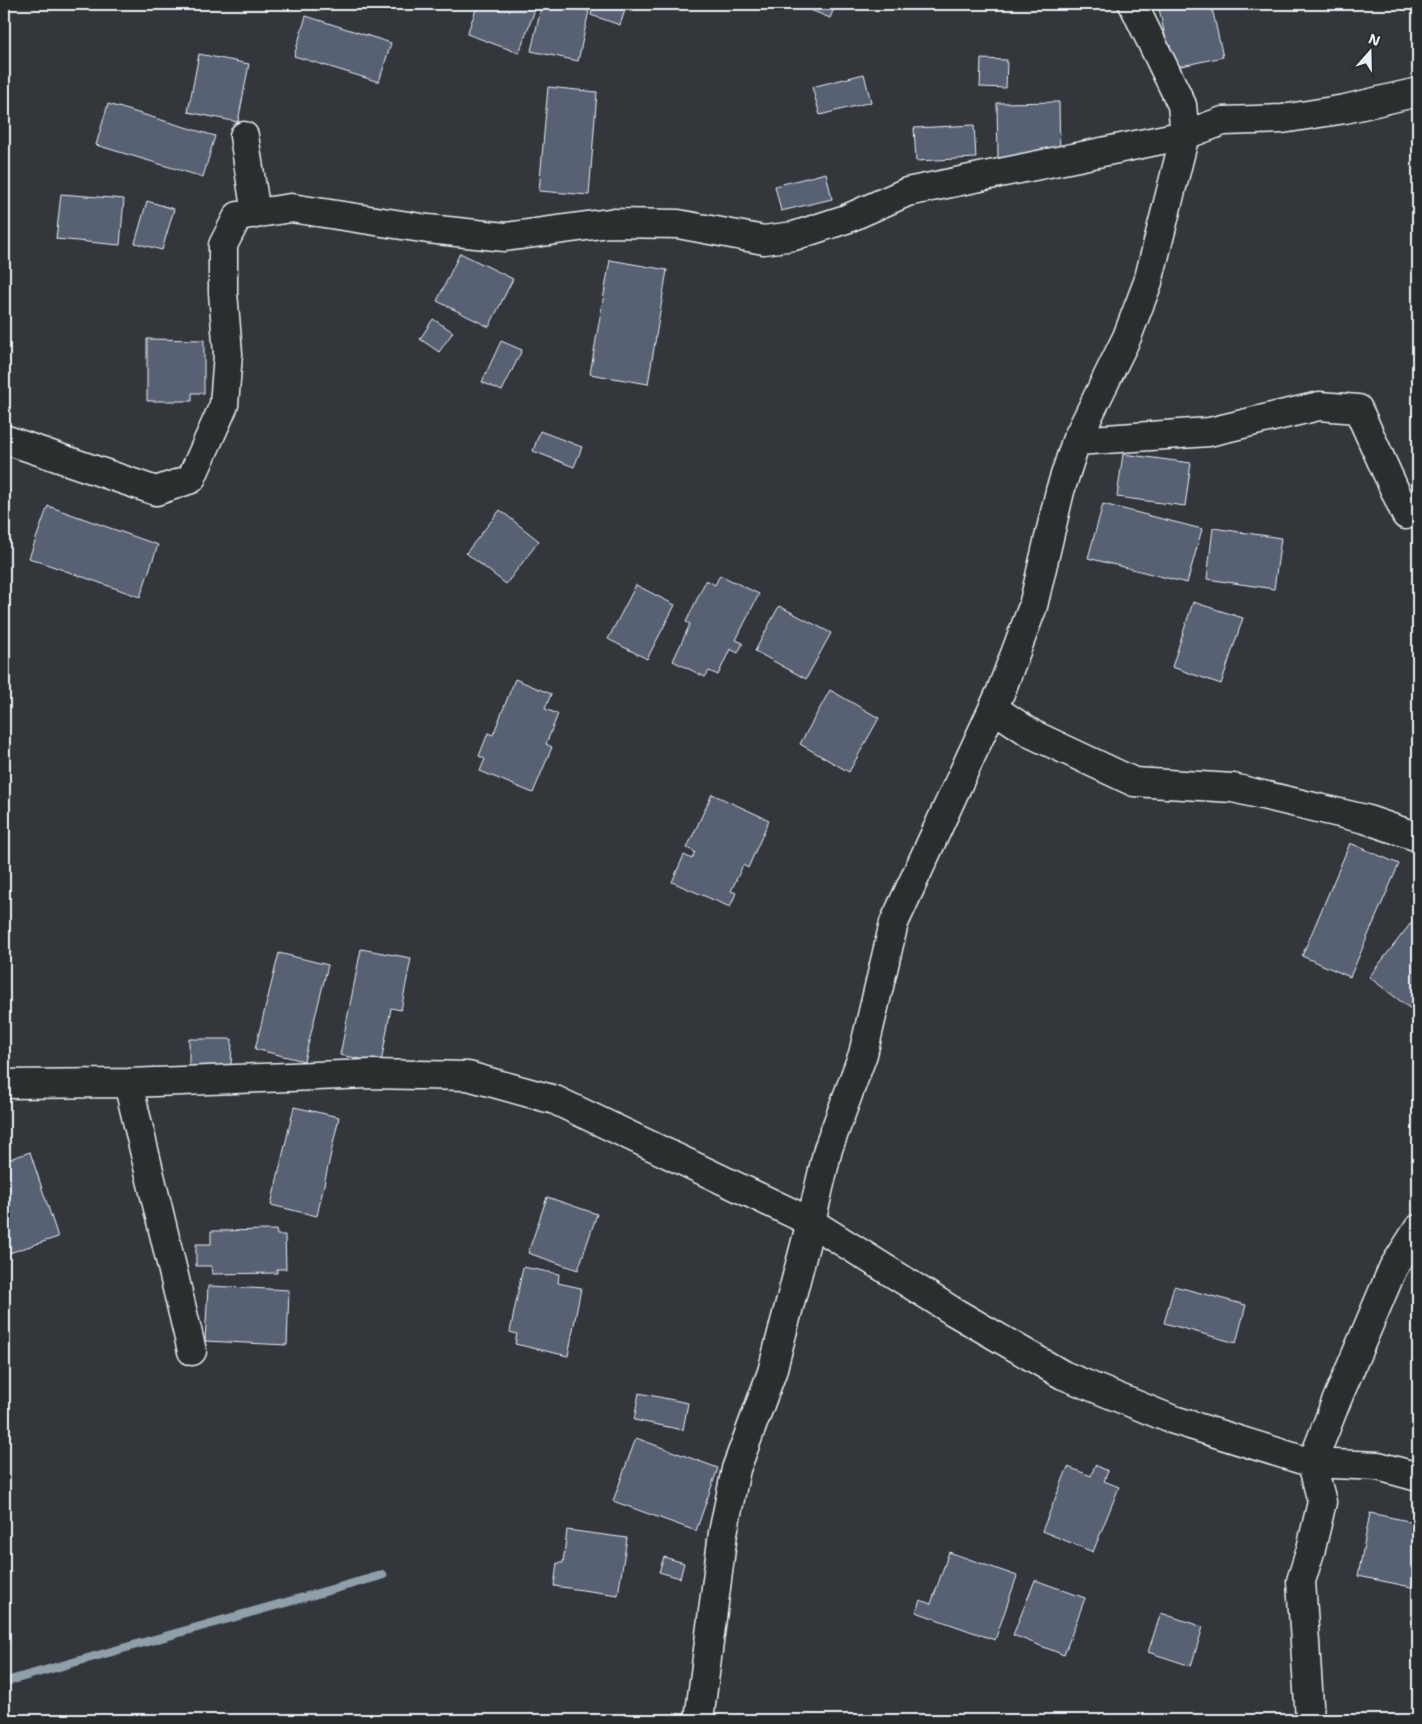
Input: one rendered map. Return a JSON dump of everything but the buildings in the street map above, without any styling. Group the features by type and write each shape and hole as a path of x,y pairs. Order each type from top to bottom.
{"street":[{"path":"699,1720 723,1533 736,1469 772,1372 828,1149 863,1054 894,923 1001,691 1034,606 1060,491 1076,441 1127,337 1148,282 1185,135 1182,104 1133,4"},
{"path":"4,438 156,491 191,479 224,406 228,354 223,292 223,245 238,216 291,208 428,229 505,237 609,223 678,224 764,240 794,236 846,219 907,192 1185,135 1223,121 1282,119 1345,109 1418,92"},
{"path":"244,136 256,214"},
{"path":"1076,441 1209,432 1319,406 1358,409 1406,515"},
{"path":"992,708 1032,734 1134,782 1233,788 1365,819 1418,837"},
{"path":"4,1084 128,1084 370,1074 468,1076 554,1100 811,1222 950,1310 1063,1375 1171,1419 1312,1463 1378,1466 1418,1477"},
{"path":"128,1084 192,1351"},
{"path":"1310,1720 1301,1581 1322,1502 1312,1463 1393,1268 1418,1229"}],"waterway":[{"path":"4,1682 383,1575"}]}
